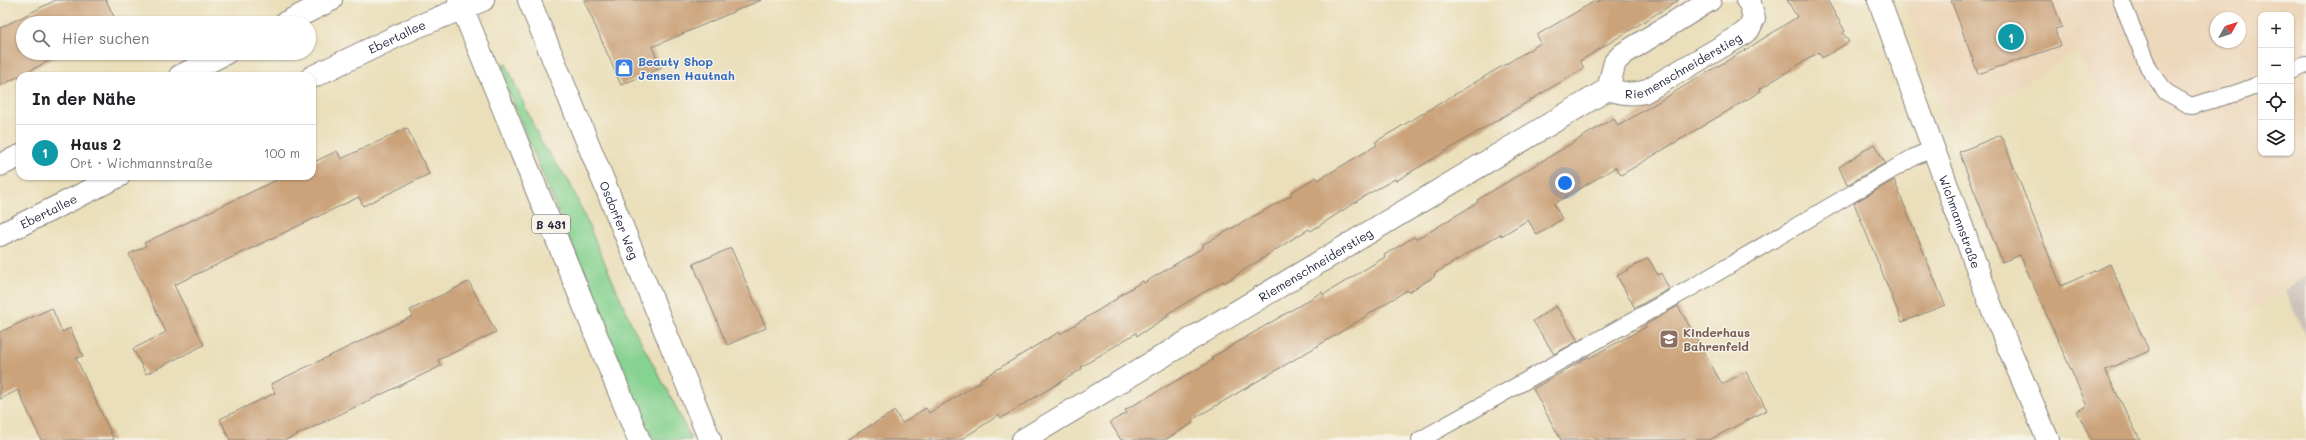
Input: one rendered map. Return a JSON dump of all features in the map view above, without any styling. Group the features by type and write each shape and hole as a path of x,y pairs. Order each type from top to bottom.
{"street":[{"path":"299,16 331,0"},
{"name":"Ebertallee","path":"316,75 461,4 483,0"},
{"name":"Osdorfer Weg","path":"529,0 710,440"},
{"name":"Riemenschneiderstieg","path":"1608,89 1615,62 1623,54 1710,0"},
{"name":"Riemenschneiderstieg","path":"1023,440 1608,89 1629,94 1644,92 1740,36 1749,28 1754,18 1750,3 1747,0"},
{"name":"Wichmannstraße","path":"1879,0 1932,149 1991,306 2048,440"},
{"name":"B 431","path":"461,4 639,440"},
{"path":"188,72 212,60"},
{"path":"0,165 16,158"},
{"name":"Ebertallee","path":"0,235 110,180"}],"lane":[{"path":"2121,0 2149,69 2166,92 2191,106 2237,93 2258,85"},
{"path":"2294,70 2306,65"},
{"path":"1420,440 1690,288 1914,157 1932,149"}],"shaded area":[{"path":"1904,0 2306,0 2306,275 2245,315 2169,188 2161,193 2076,52 1950,129"},
{"path":"2306,275 2306,338 2285,291"}],"green space":[{"path":"506,64 541,142 570,183 632,325 675,405 691,440 652,440 498,66"}],"building":[{"path":"56,0 106,0 114,16 24,16"},
{"path":"584,0 761,0 652,47 661,68 621,85"},
{"path":"1600,0 1679,0 1580,61 1584,68 1396,181 1395,179 1368,194 1311,231 1309,229 1224,283 1223,281 1167,314 1168,316 1137,336 1136,333 1081,367 1082,369 1001,418 999,415 960,440 846,440 895,411 902,423 926,408 929,413 981,382 980,380 1042,342 1059,332 1060,334 1143,281 1144,283 1204,247 1202,245 1292,195 1290,193 1316,177 1318,180 1377,145 1375,142 1541,43 1537,35 1595,1 1596,3"},
{"path":"1787,0 1827,0 1845,31 1843,33 1849,42 1822,58 1819,52 1760,89 1761,91 1621,175 1616,167 1554,204 1562,219 1537,235 1528,220 1501,236 1500,234 1434,274 1435,276 1409,292 1407,290 1336,335 1195,418 1192,421 1193,423 1165,440 1121,440 1110,422 1127,413 1125,410 1213,360 1211,358 1322,292 1323,295 1385,257 1384,255 1414,237 1416,239 1431,231 1478,202 1477,200 1614,118 1618,126 1750,47 1797,17"},
{"path":"1951,0 2052,0 2062,27 2055,29 2060,46 1978,74"},
{"path":"16,20 16,60 50,60 27,72 16,72 16,78 0,86 0,28"},
{"path":"407,128 429,174 363,206 359,197 174,285 204,345 146,374 133,349 166,332 129,254 146,246 144,243 277,180 316,180 316,161 337,151 341,159"},
{"path":"2001,135 2061,286 2110,264 2149,351 2105,370 2140,440 2091,440 2077,411 2087,406 2020,255 2002,262 1959,152"},
{"path":"1874,144 1885,163 1847,185 1839,167"},
{"path":"1894,180 1945,305 1902,322 1854,203"},
{"path":"731,248 766,328 727,345 693,264"},
{"path":"1648,258 1658,275 1661,273 1669,289 1635,308 1617,276"},
{"path":"469,282 496,332 438,360 441,366 286,440 230,440 220,419 275,393 271,384 413,316 410,310"},
{"path":"1556,306 1578,341 1554,354 1533,321"},
{"name":"Kinderhaus Bahrenfeld","path":"1678,306 1722,384 1746,372 1767,410 1709,440 1561,440 1533,389 1588,357 1589,358 1646,327 1645,325"},
{"path":"52,308 62,332 70,328 83,356 76,358 114,440 41,440 18,390 0,399 0,332"}],"place":[{"name":"Haus 2","path":"2011,37"},
{"name":"Beauty Shop Jensen Hautnah","path":"624,68"},
{"name":"Kinderhaus Bahrenfeld","path":"1669,339"}]}
